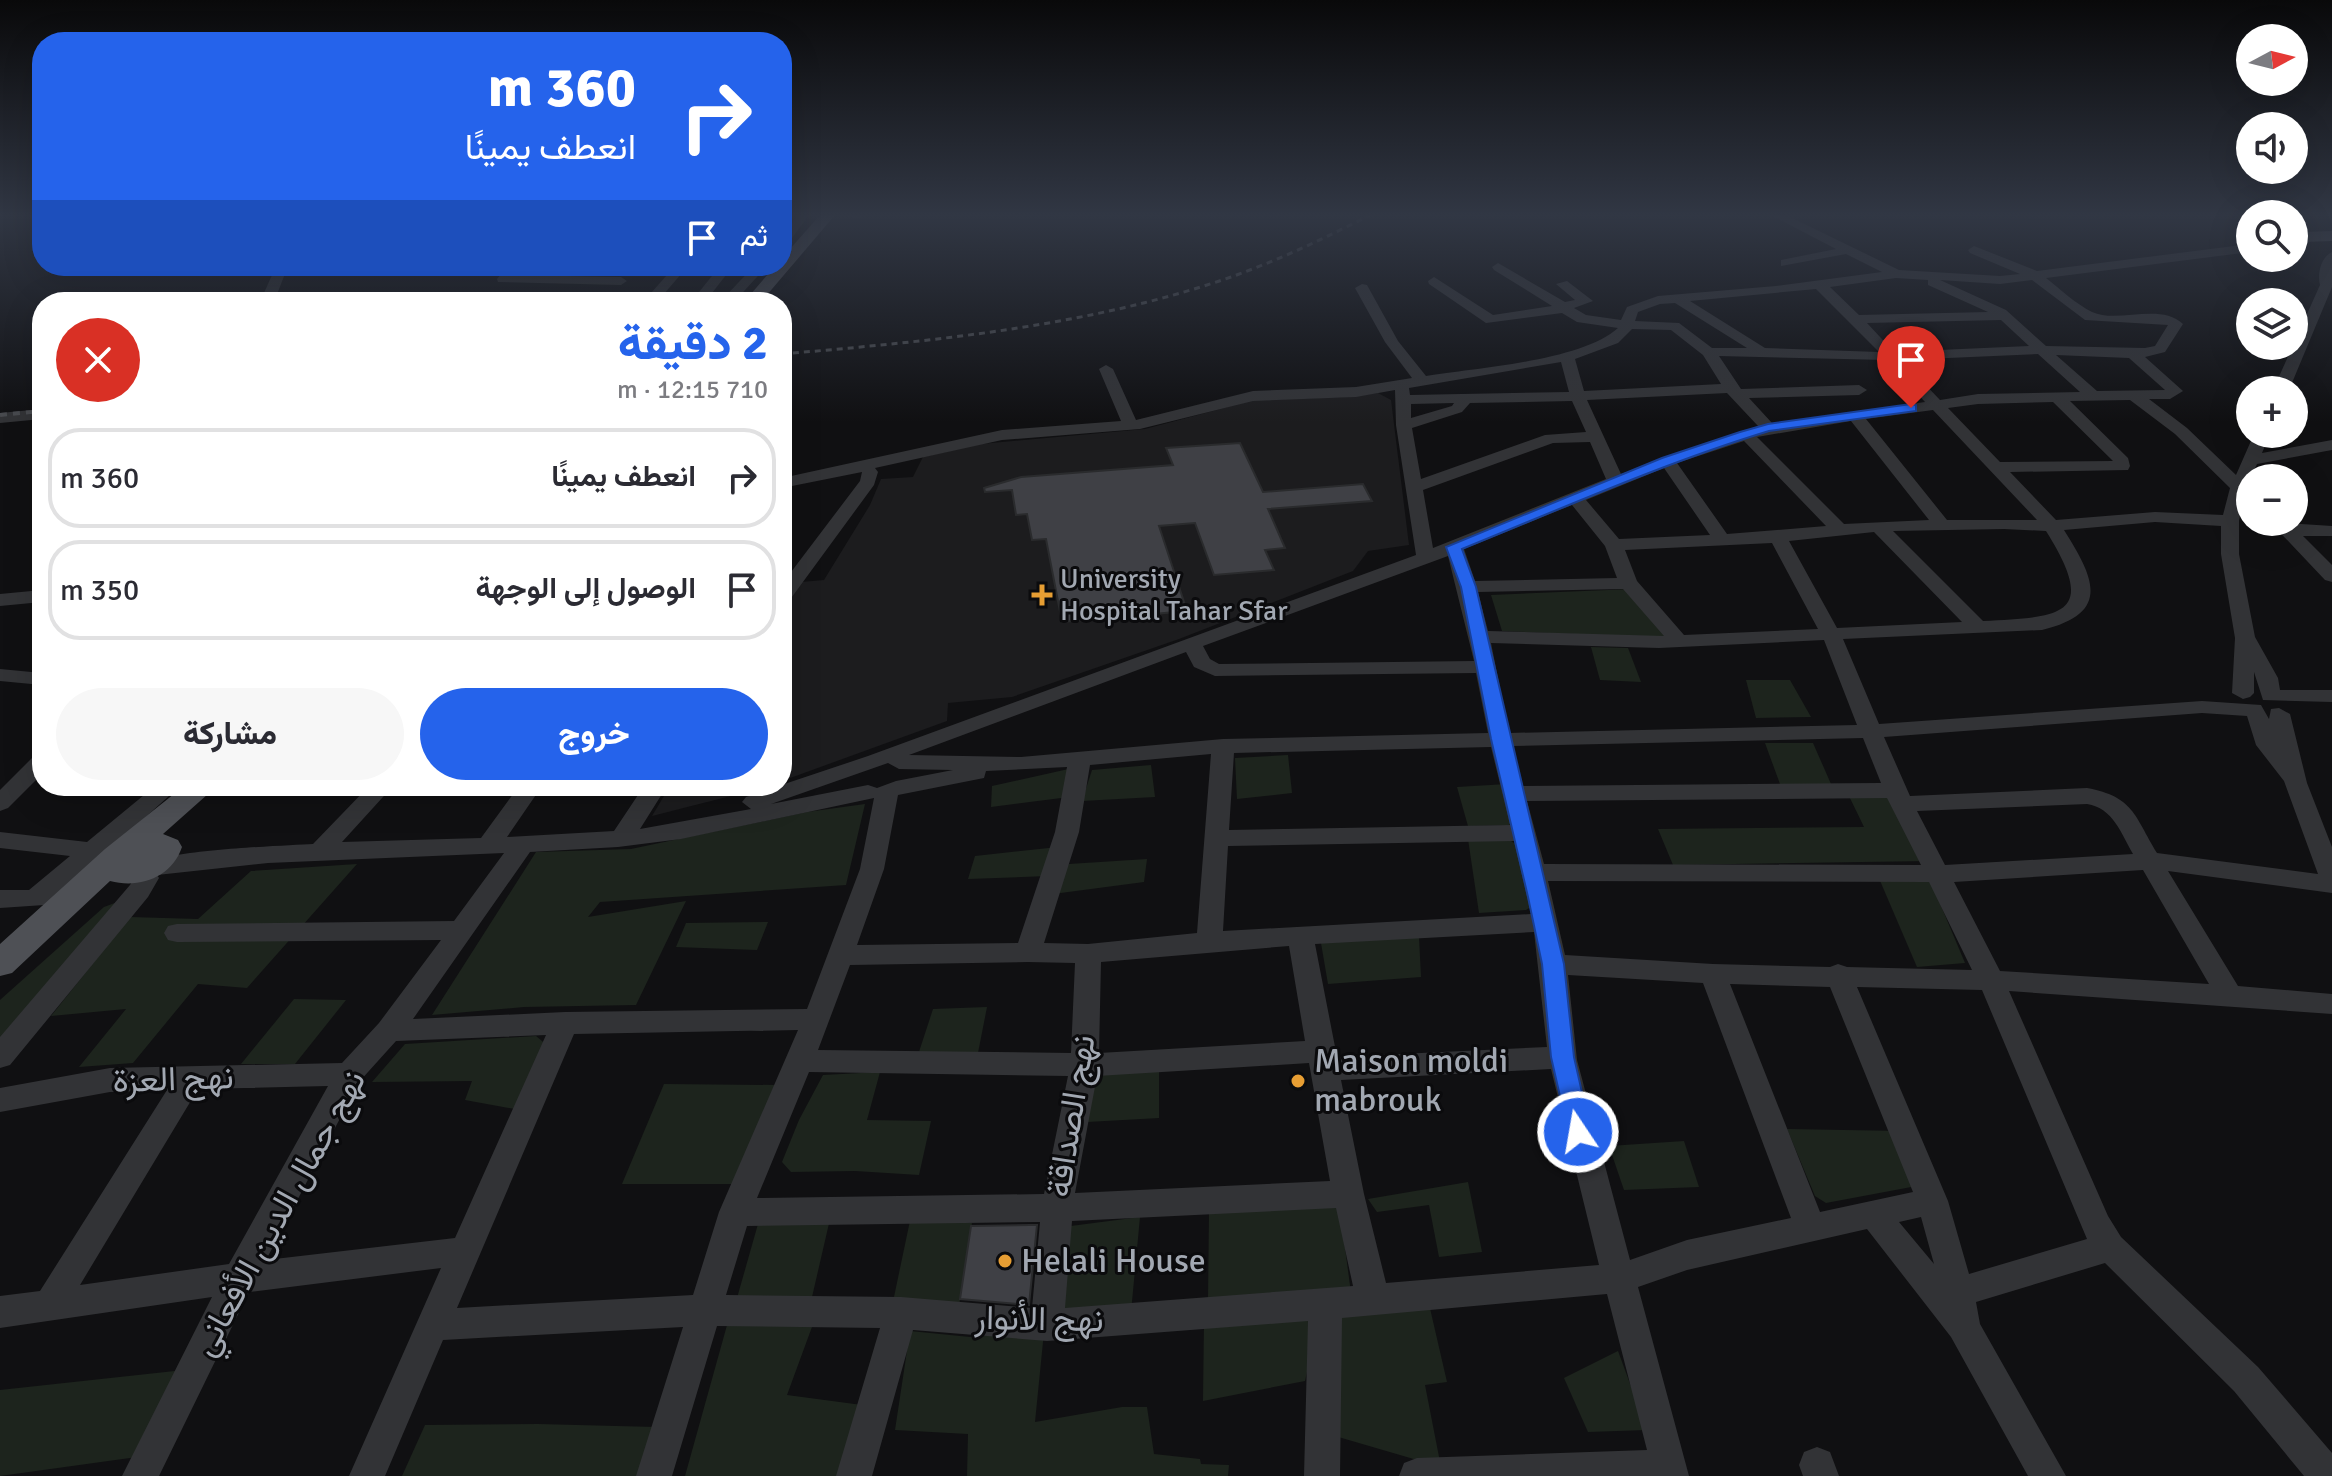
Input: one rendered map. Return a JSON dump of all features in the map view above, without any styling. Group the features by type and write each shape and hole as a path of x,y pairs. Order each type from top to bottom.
{"main road":[{"path":"27,941 54,899 130,859 194,796"},
{"path":"0,964 177,823 197,796"}],"street":[{"path":"1438,284 1491,320 1586,301 1562,284"},
{"path":"1526,284 1582,319 1606,343"},
{"path":"1402,392 1421,380 1567,357 1606,343 1618,336 1627,325 1630,313 1638,306 1677,298 1828,284"},
{"path":"1936,284 2005,316 2091,394"},
{"path":"1709,352 1759,350 1817,356 1889,357 2041,350 2132,353 2160,349 2176,323 2168,320 2090,317 2046,284"},
{"path":"2287,376 2329,284"},
{"path":"1478,637 1679,641 2058,622 2075,613 2080,604 2077,570 2052,526 1820,285"},
{"path":"1362,288 1392,342 1421,380"},
{"path":"1677,298 1702,316 1737,332 1759,350"},
{"path":"1855,319 2005,316"},
{"path":"1582,319 1627,325 1670,324 1709,352 1734,391 1768,428"},
{"path":"654,1476 735,1212 817,1019 872,869 890,774 957,729 1454,547 1667,461 1745,434 1934,404 2055,395 2170,394 2175,391 2132,353"},
{"path":"1817,356 1888,411"},
{"path":"1567,357 1594,437 1616,482"},
{"path":"1106,369 1131,425"},
{"path":"792,481 1002,435 1131,425 1253,396 1402,392 1464,399 1859,390"},
{"path":"1402,392 1404,425 1425,556"},
{"path":"1993,467 2122,466 2116,454 2055,395"},
{"path":"2134,395 2181,431 2236,485"},
{"path":"1404,425 1457,409 1463,405 1464,399"},
{"path":"0,418 32,415"},
{"path":"1855,416 1941,524"},
{"path":"1745,434 1775,461 1839,530"},
{"path":"1413,488 1551,438 1594,437"},
{"path":"2250,460 2327,446"},
{"path":"2249,464 2255,448"},
{"path":"1667,461 1721,538"},
{"path":"792,584 868,481 870,472 866,466"},
{"path":"1575,498 1614,545 1628,583 1679,641"},
{"path":"1533,872 1940,874 2152,861 2332,882 2296,783 2261,704 2268,678 2245,638 2230,554 2230,521 2236,509"},
{"path":"1614,545 1778,537 1878,526 2052,526 2155,517 2230,521"},
{"path":"1878,526 1978,627"},
{"path":"2308,528 2332,531"},
{"path":"2294,536 2332,576"},
{"path":"1778,537 1831,634 1899,797 1991,980 2096,1225 2110,1247 2246,1379 2328,1476"},
{"path":"1417,1476 1670,1471 1620,1278 1584,1158 1563,1057 1553,964 1516,794 1500,739 1469,587 1454,547"},
{"path":"1469,587 1628,583"},
{"path":"0,600 32,597"},
{"path":"1192,643 1201,663 1215,670 1485,667"},
{"path":"0,675 32,678"},
{"path":"0,840 130,859 522,846 683,831 890,774 1223,746 1871,731 2332,697"},
{"path":"890,774 957,729"},
{"path":"1209,941 1223,746"},
{"path":"1028,952 1067,832 1080,758"},
{"path":"890,774 1021,764"},
{"path":"0,803 32,771"},
{"path":"1516,794 2101,798 2120,811 2230,996"},
{"path":"130,859 164,796"},
{"path":"319,852 372,796"},
{"path":"487,847 524,796"},
{"path":"622,838 649,796"},
{"path":"1218,838 1524,833"},
{"name":"نهج جمال الدين الأفعاني","path":"140,1476 239,1278 349,1074 389,1031 522,846"},
{"path":"0,1057 139,891 147,878 130,859"},
{"path":"0,899 54,899"},
{"path":"842,955 1088,954 1209,941 1544,922"},
{"path":"177,933 463,930"},
{"path":"1300,936 1348,1194 1373,1299"},
{"name":"نهج الصداقة","path":"1047,1325 1057,1208 1085,1065 1088,954"},
{"path":"1553,964 1713,974 1838,974 1991,980 2332,1004"},
{"path":"1713,974 1810,1225"},
{"path":"1838,974 1932,1201 1958,1292 1964,1328"},
{"path":"389,1031 565,1023 817,1019"},
{"path":"367,1476 565,1023"},
{"path":"799,1061 1085,1065 1563,1057"},
{"name":"نهج العزة","path":"0,1100 110,1080 349,1074"},
{"path":"51,1303 190,1078"},
{"path":"735,1212 1057,1208 1348,1194"},
{"name":"نهج الأنوار","path":"432,1325 705,1310 901,1313 1047,1325 1325,1304 1620,1278 1687,1255 1743,1245 1810,1225 1932,1201"},
{"path":"1872,1212 1964,1328 2048,1476"},
{"path":"1958,1292 2110,1247"},
{"path":"0,1312 239,1278 464,1251"},
{"path":"1322,1476 1325,1304"},
{"path":"854,1476 901,1313"}],"shaded area":[{"name":"University Hospital Tahar Sfar","path":"1378,393 1391,400 1409,545 1368,551 1353,571 1179,639 1012,697 948,703 947,721 792,777 792,594 801,582 824,580 870,505 881,479 913,477 923,457 981,444 1145,429 1254,400 1350,397"},
{"path":"1632,589 1673,638 1502,631 1491,595"},
{"path":"1591,647 1628,648 1641,682 1600,680"},
{"path":"1746,680 1790,680 1811,717 1756,718"},
{"path":"1765,743 1813,743 1831,784 1780,784"},
{"path":"1288,755 1292,793 1237,799 1235,758"},
{"path":"1151,765 1155,797 1082,801 1092,770"},
{"path":"1073,768 1069,797 991,807 992,786"},
{"path":"1507,784 1516,819 1509,825 1468,826 1457,787"},
{"path":"1848,794 1889,794 1930,861 1673,865 1658,829 1864,827"},
{"path":"664,796 731,796 652,816"},
{"path":"865,804 846,885 600,902 588,917 686,901 636,1005 524,1007 432,1015 536,852 631,849 807,812"},
{"path":"1468,839 1510,840 1518,846 1534,905 1526,910 1479,913"},
{"path":"1058,847 1048,876 968,879 975,856"},
{"path":"1147,859 1144,882 1053,894 1069,864"},
{"path":"357,864 247,988 198,984 133,1063 79,1067 126,1009 51,1016 130,917 198,919 251,871"},
{"path":"1928,875 1965,963 1917,967 1878,876"},
{"path":"120,901 0,1040 0,1000 104,907"},
{"path":"768,922 757,950 676,947 686,923"},
{"path":"1419,937 1421,977 1328,984 1321,943"},
{"path":"294,999 346,1000 295,1064 241,1064"},
{"path":"987,1007 978,1053 918,1055 933,1009"},
{"path":"536,1036 548,1046 520,1110 465,1100 472,1081 372,1082 405,1044"},
{"path":"1159,1070 1159,1118 1087,1122 1091,1076"},
{"path":"880,1072 867,1120 931,1121 919,1175 855,1171 791,1172 782,1162 799,1120 823,1075"},
{"path":"664,1084 778,1085 740,1184 622,1184"},
{"path":"1787,1129 1902,1131 1922,1185 1826,1203 1815,1196"},
{"path":"1684,1141 1699,1187 1624,1190 1609,1146"},
{"path":"1468,1182 1482,1252 1439,1257 1429,1205 1377,1212 1368,1199"},
{"path":"1339,1203 1351,1293 1208,1303 1209,1213"},
{"path":"911,1216 972,1223 958,1312 894,1297"},
{"path":"1140,1217 1131,1312 1076,1312 1060,1308 1063,1227"},
{"path":"830,1219 812,1297 737,1298 758,1224"},
{"path":"1429,1304 1447,1382 1425,1385 1441,1467 1335,1436 1337,1314"},
{"path":"1313,1312 1312,1350 1305,1381 1203,1401 1204,1323"},
{"path":"816,1316 787,1395 862,1405 840,1476 685,1476 729,1318"},
{"path":"910,1331 970,1337 1044,1332 1035,1422 1122,1407 1147,1407 1154,1454 1200,1459 1201,1464 1229,1465 1228,1476 967,1476 968,1434 895,1430"},
{"path":"1618,1351 1647,1430 1588,1432 1564,1378"},
{"path":"184,1370 137,1457 0,1476 0,1390"},
{"path":"425,1425 656,1427 638,1476 402,1476"}],"building":[{"path":"1240,443 1263,492 1363,484 1372,501 1268,509 1285,548 1265,550 1274,570 1214,575 1195,523 1159,526 1187,611 1062,622 1046,539 1032,540 1027,514 1016,515 1012,490 985,492 984,488 1021,477 1173,465 1166,448"},
{"name":"Helali House","path":"1037,1225 1029,1305 960,1299 971,1226"}],"railway":[{"path":"792,353 896,344 1065,320 1209,284"},
{"path":"0,415 32,412"}],"place":[{"name":"University Hospital Tahar Sfar","path":"1042,595"},
{"name":"Maison moldi mabrouk","path":"1298,1081"},
{"name":"Helali House","path":"1005,1261"}],"route":[{"path":"1578,1132 1563,1057 1553,964 1539,897 1500,739 1469,587 1454,547 1667,461 1745,434 1911,408"}]}
